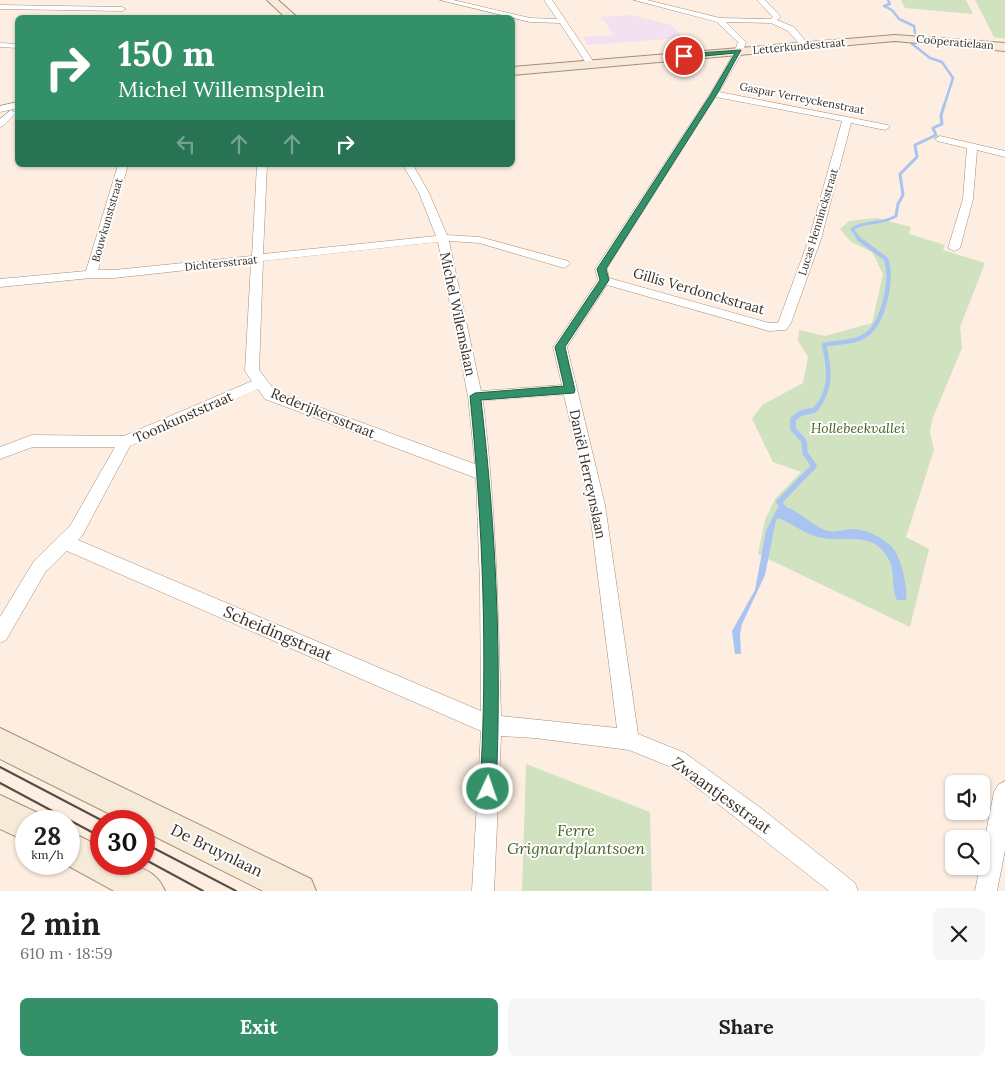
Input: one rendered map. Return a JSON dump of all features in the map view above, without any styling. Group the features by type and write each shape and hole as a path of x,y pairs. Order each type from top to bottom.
{"street":[{"path":"272,0 290,15"},
{"path":"444,0 508,15"},
{"path":"548,0 591,64"},
{"path":"638,0 720,20 772,21 791,29 805,45"},
{"path":"761,0 777,17 772,21"},
{"path":"0,7 125,7 116,15"},
{"path":"515,17 530,20 562,21"},
{"path":"720,20 742,42 739,51"},
{"name":"Letterkundestraat","path":"515,71 906,38"},
{"name":"Coöperatielaan","path":"906,38 1005,46"},
{"path":"0,45 15,46"},
{"name":"Daniël Herreynslaan","path":"629,740 597,505 560,347 604,280 601,269 714,94 739,51"},
{"name":"Gaspar Verreyckenstraat","path":"714,94 885,127"},
{"path":"0,124 9,111"},
{"name":"Lucas Henninckstraat","path":"785,323 815,239 847,119"},
{"path":"940,139 1005,154"},
{"path":"954,248 968,199 972,146"},
{"name":"Bouwkunststraat","path":"91,274 122,167"},
{"name":"Rederijkersstraat","path":"262,167 252,371 260,383 270,395 484,474"},
{"name":"Michel Willemslaan","path":"409,167 424,194 443,238 475,396 484,474 492,725 484,891"},
{"name":"Dichtersstraat","path":"0,283 91,274 114,274 456,237 480,240 564,264"},
{"name":"Gillis Verdonckstraat","path":"604,280 769,327 781,327 785,323"},
{"name":"Toonkunststraat","path":"0,634 40,566 76,531 125,442 260,383"},
{"path":"475,396 570,390"},
{"path":"0,452 32,441 81,440 125,442"},
{"name":"Scheidingstraat","path":"65,542 492,725"},
{"name":"Zwaantjesstraat","path":"492,725 535,728 629,740 678,760 754,817 847,891"},
{"name":"De Bruynlaan","path":"0,743 299,891"},
{"path":"986,891 1005,792"},
{"path":"0,811 15,819"},
{"path":"80,854 148,891"}],"shaded area":[{"path":"631,15 671,25 683,38 588,45 583,37 614,35 601,17"}],"green space":[{"path":"901,0 966,0 973,14 905,8"},
{"path":"975,0 1005,0 1005,39 994,37"},
{"name":"Hollebeekvallei","path":"877,218 911,227 909,234 945,245 943,250 985,263 960,327 962,348 932,420 930,432 934,450 906,537 929,549 910,627 758,554 765,520 775,499 801,472 773,462 752,419 762,405 803,383 808,357 798,341 799,330 825,336 872,323 883,274 872,252 851,242 840,229 849,221"},
{"name":"Ferre Grignardplantsoen","path":"526,764 650,812 652,891 522,891"}],"water":[{"path":"782,506 793,510 825,530 860,530 885,541 896,552 901,565 906,588 906,600 897,600 890,562 884,551 876,545 858,539 818,537 779,518 776,520 765,575 742,624 740,634 741,654 735,654 732,631 755,590 766,531 778,507"}],"waterway":[{"path":"888,0 890,4 884,6 892,10 899,19 914,26 915,33"},
{"path":"911,43 930,58 942,62 953,78 944,106"},
{"path":"860,239 852,229 863,224 885,221 896,216 898,204 903,195 900,174 917,157 915,145 936,135 933,128 942,124 941,116 944,105"},
{"path":"816,409 825,394 827,386 828,363 824,345 862,338 878,320 885,300 888,277 886,259 860,239"},
{"path":"786,511 779,502 814,466 805,453 804,441 793,429 793,419 801,413 815,410 817,407"}],"tram line":[{"path":"0,767 90,814"},
{"path":"0,783 90,831"},
{"path":"155,849 236,891"},
{"path":"155,865 203,891"}],"route":[{"path":"488,789 492,725 489,584 484,474 475,396 570,390 560,347 604,280 601,269 714,94 739,51 684,56"}]}
